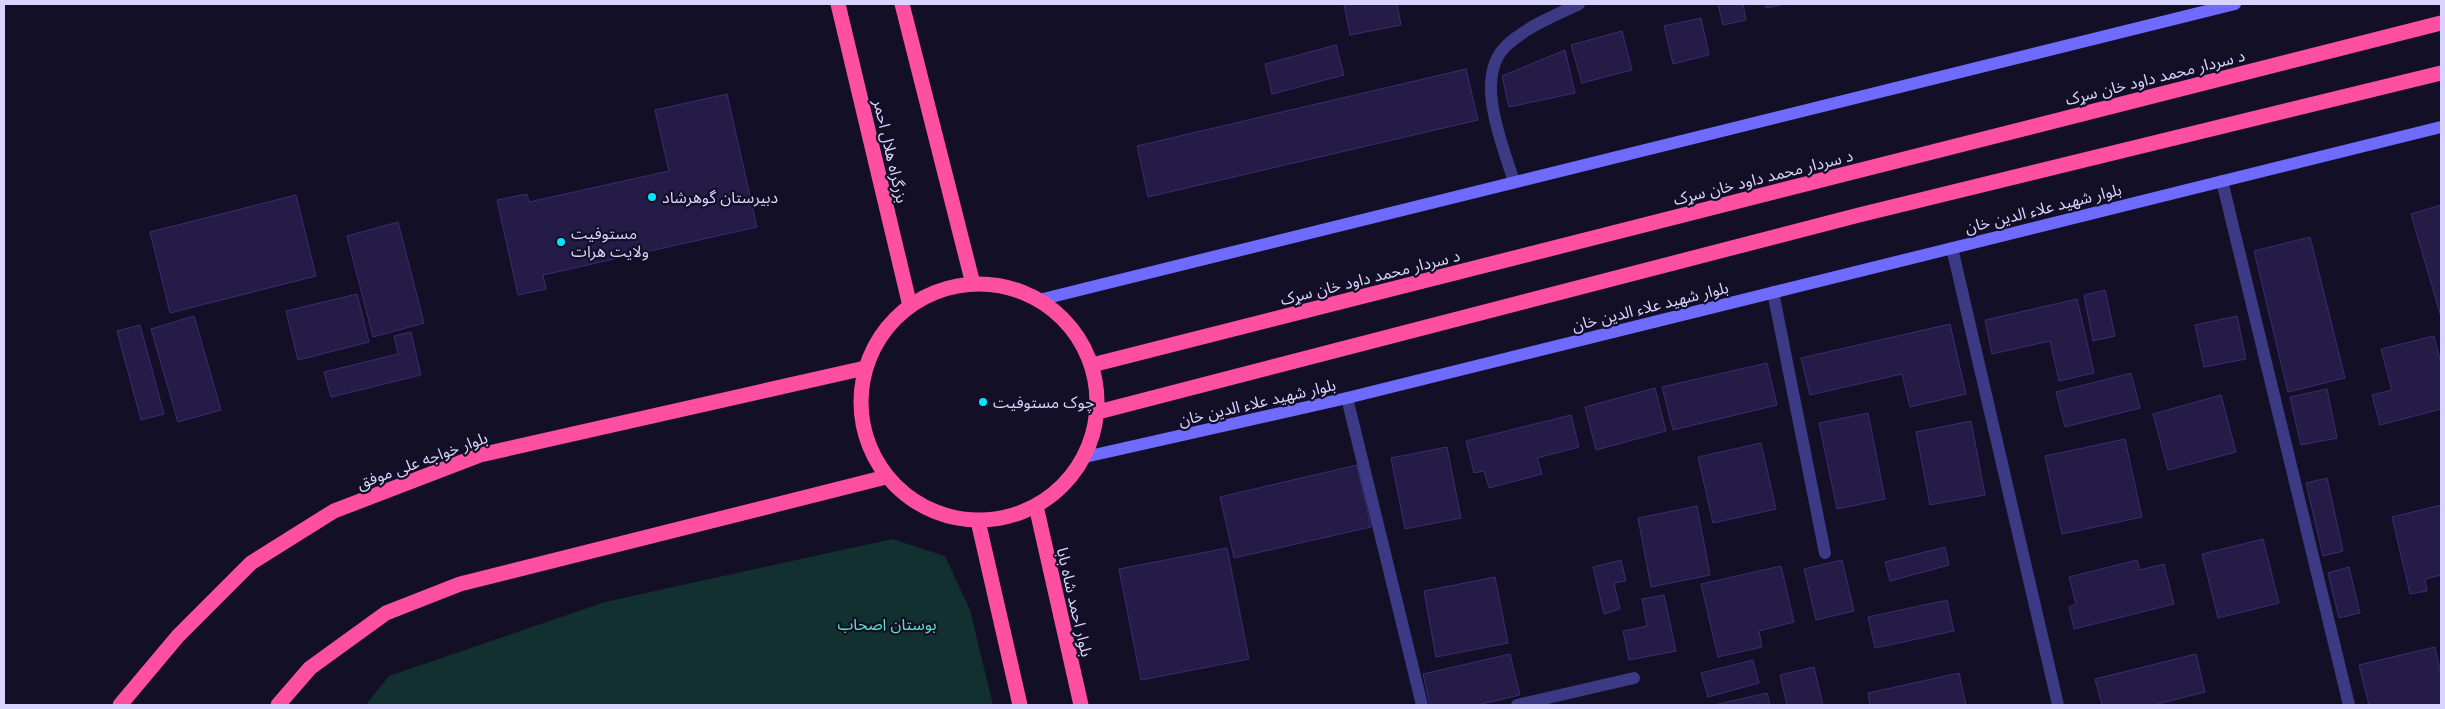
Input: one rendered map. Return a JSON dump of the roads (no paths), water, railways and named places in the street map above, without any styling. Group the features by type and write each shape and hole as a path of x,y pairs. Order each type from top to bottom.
{"highway":[{"name":"بزرگراه هلال احمر","path":"838,4 910,306"},
{"path":"902,4 973,284"},
{"name":"د سردار محمد داود خان سړک","path":"1092,365 2441,22"},
{"path":"1098,412 1859,214 2441,73"},
{"path":"973,284 1008,287 1039,300 1067,323 1082,343 1092,365 1097,388 1098,412 1093,435 1085,457 1064,485 1036,506 1008,517 978,521 944,516 912,500 886,477 868,444 860,407 865,368 882,334 910,306 940,290 973,284"},
{"name":"بلوار خواجه علی موفق","path":"120,705 178,636 251,562 334,511 480,455 865,368"},
{"path":"278,705 310,668 386,613 460,584 886,477"},
{"name":"بلوار احمد شاه بابا","path":"1036,506 1080,705"},
{"path":"978,521 1020,705"}],"street":[{"path":"1514,182 1490,92 1490,75 1504,47 1534,26 1579,4"},
{"path":"1039,300 2235,4"},
{"path":"2349,705 2222,181 2441,128"},
{"name":"بلوار شهید علاء الدین خان","path":"1085,457 1347,398 2222,181"},
{"path":"1952,248 2058,705"},
{"path":"1773,292 1825,552"},
{"path":"1347,398 1422,705"},
{"path":"1517,705 1634,678"}],"place":[{"name":"دبیرستان گوهرشاد","path":"652,197"},
{"name":"مستوفیت ولایت هرات","path":"561,242"},
{"name":"چوک مستوفیت","path":"983,402"}],"park label":[{"name":"بوستان اصحاب","path":"887,624"}]}
